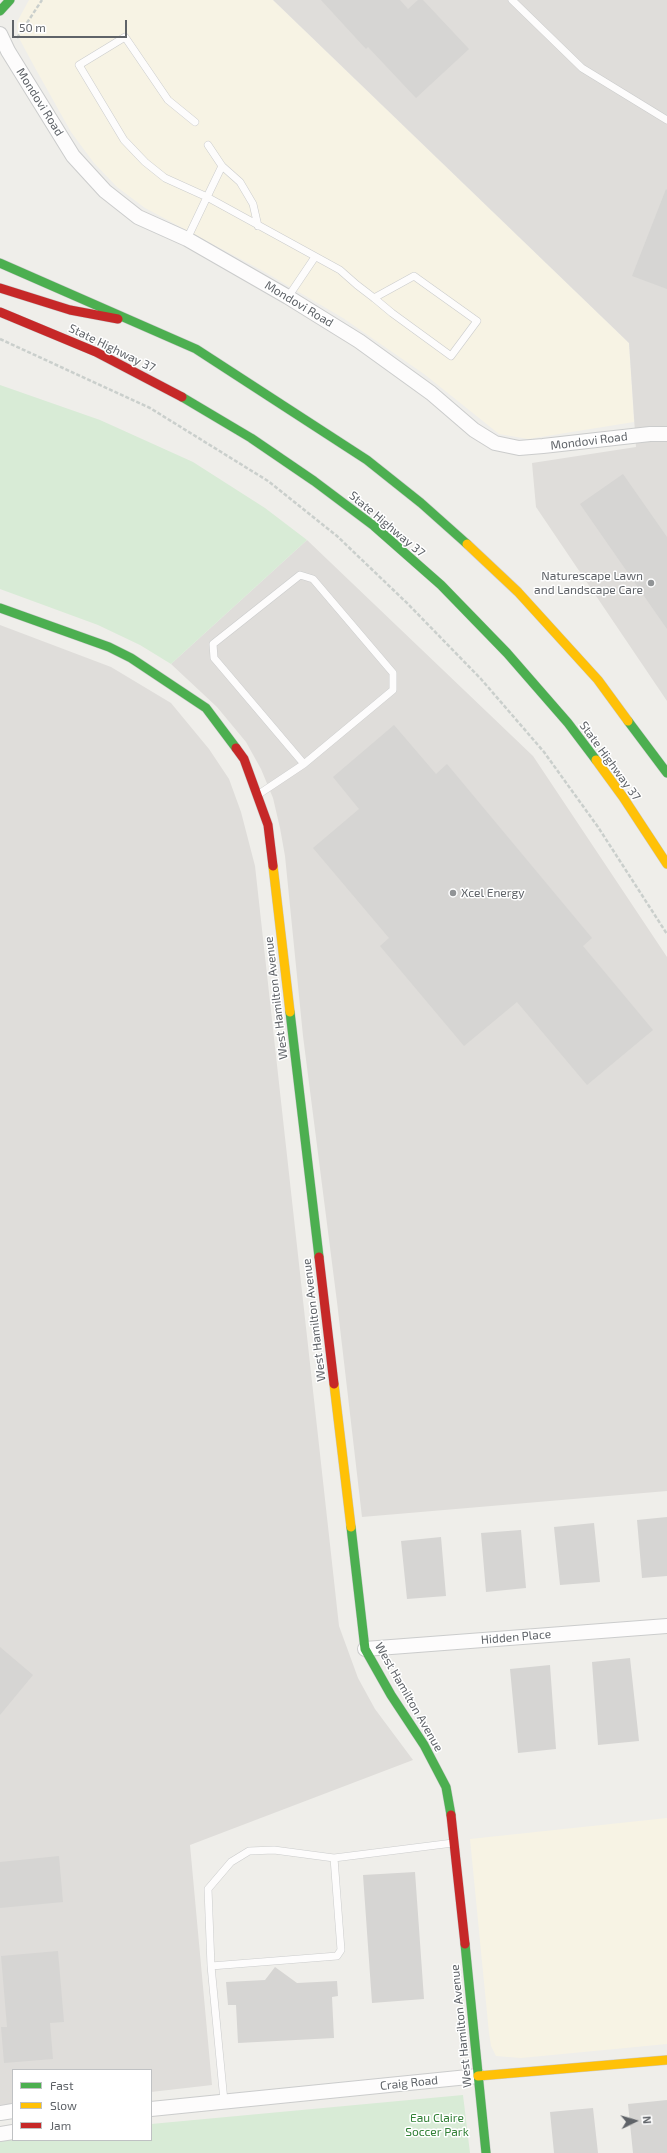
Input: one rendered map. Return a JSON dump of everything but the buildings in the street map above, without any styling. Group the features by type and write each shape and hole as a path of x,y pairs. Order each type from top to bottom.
{"street":[{"path":"0,11 10,0"},
{"name":"Mondovi Road","path":"0,34 8,51 73,156 105,191 138,217 187,239 288,297 359,341 431,393 474,430 495,443 519,448 650,434 667,434"},
{"path":"0,259 4,265 196,349 235,372 367,460 421,503 485,560 551,627 598,680 667,774"},
{"path":"0,288 80,312 134,321"},
{"name":"State Highway 37","path":"0,312 96,352 189,401 258,443 314,481 374,526 441,586 507,653 568,722 623,797 667,864"},
{"name":"West Hamilton Avenue","path":"0,608 114,650 131,658 206,708 244,759 268,825 365,1649 391,1695 424,1745 446,1787 455,1843 486,2153"},
{"name":"Hidden Place","path":"365,1649 667,1626"},
{"name":"Craig Road","path":"152,2109 478,2076 667,2060"},
{"path":"0,2113 12,2111"},
{"path":"0,2134 12,2132"}],"lane":[{"path":"512,0 582,68 667,120"},
{"path":"195,122 168,100 125,37 79,65 124,140 144,162 165,178 207,197 340,270 374,298 451,356 477,321 414,276 374,298"},
{"path":"208,145 222,166 240,182 253,204 258,226"},
{"path":"187,239 222,166"},
{"path":"288,297 315,257"},
{"path":"258,796 304,764 393,690 394,673 313,579 300,575 213,644 214,658 304,764"},
{"path":"224,2101 211,1966 208,1889 231,1862 249,1851 274,1850 334,1858 455,1843"},
{"path":"211,1966 337,1956 341,1950 334,1858"}],"path":[{"path":"8,51 42,0"},
{"path":"0,339 150,408 268,481 337,536 408,604 481,679 544,752 598,827 667,934"}],"shaded area":[{"path":"29,0 273,0 629,343 634,422 528,439 499,434 424,374 343,318 263,271 145,208 117,187 94,163 71,132 34,66 19,38 17,29 17,22"},
{"path":"273,0 667,0 667,701 536,507 532,463 636,447 629,343"},
{"path":"307,540 533,756 667,957 667,1491 362,1517 337,1302 303,1036 285,856 280,828 273,798 261,769 246,742 217,707 171,664"},
{"path":"0,625 111,667 171,703 209,749 229,779 241,812 255,866 339,1626 358,1678 375,1709 413,1760 190,1845 212,2085 152,2092 152,2069 12,2069 12,2104 0,2105"},
{"path":"667,1818 667,2044 521,2058 496,2056 491,2046 489,2033 470,1839"}],"green space":[{"path":"0,385 100,420 193,462 265,508 307,540 171,664 140,645 98,625 0,589"},
{"name":"Eau Claire Soccer Park","path":"463,2095 470,2153 0,2153 0,2138 12,2138 12,2141 152,2141 152,2124"}],"traffic: fast":[{"path":"0,11 10,0"},
{"path":"0,263 196,349 367,460 421,503 467,544"},
{"path":"182,397 251,438 314,481 374,526 441,585 507,653 568,723 596,760"},
{"path":"0,608 109,647 131,658 206,708 236,748"},
{"path":"628,721 667,773"},
{"path":"290,1012 319,1257"},
{"path":"351,1527 365,1649 391,1695 424,1745 446,1787 451,1815"},
{"path":"465,1944 486,2153"}],"traffic: slow":[{"path":"467,544 518,592 598,680 628,721"},
{"path":"596,760 623,797 667,864"},
{"path":"273,866 290,1012"},
{"path":"334,1384 351,1527"},
{"path":"478,2076 667,2060"}],"traffic: jam":[{"path":"0,288 70,310 118,319"},
{"path":"0,312 96,352 182,397"},
{"path":"236,748 244,759 268,825 273,866"},
{"path":"319,1257 334,1384"},
{"path":"451,1815 465,1944"}],"place":[{"name":"Naturescape Lawn and Landscape Care","path":"651,583"},
{"name":"Xcel Energy","path":"453,893"}]}
